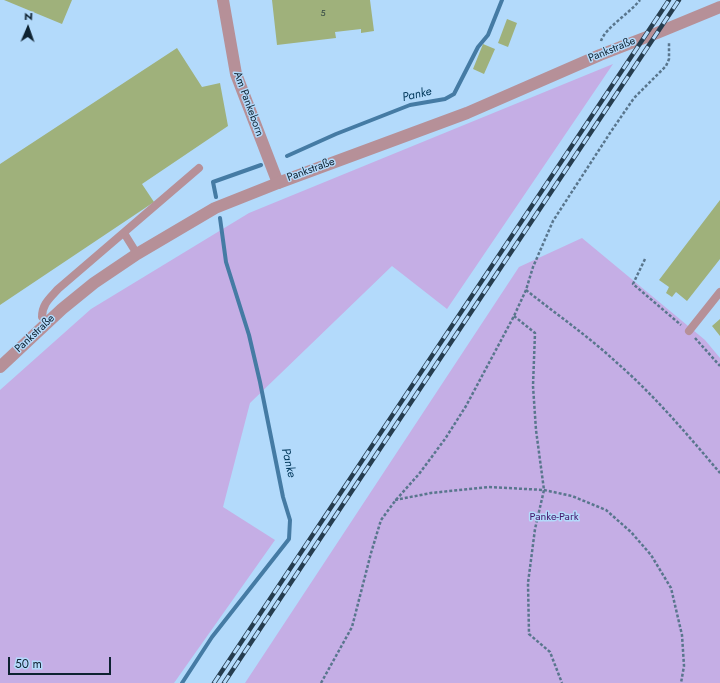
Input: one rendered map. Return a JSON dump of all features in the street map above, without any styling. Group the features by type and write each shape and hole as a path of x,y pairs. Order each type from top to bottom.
{"street":[{"name":"Am Pankeborn","path":"223,0 236,74 278,183"},
{"name":"Pankstraße","path":"0,368 14,359 48,323 94,283 137,254 215,208 467,113 600,54 657,33 720,7"}],"lane":[{"path":"48,323 42,317 45,302 64,283 199,168"},
{"path":"124,233 137,254"},
{"path":"689,331 720,292"}],"path":[{"path":"600,54 601,40 608,30 628,13 640,0"},
{"path":"320,683 352,627 381,520 395,501 419,474 462,413 514,316 526,290 533,267 553,221 634,98 666,66 669,59 669,42"},
{"path":"645,259 633,284 689,331 720,366"},
{"path":"526,290 582,333 617,363 678,423 720,473"},
{"path":"514,316 535,333 533,386 536,430 544,490 535,529 528,582 529,634 550,652 562,683"},
{"path":"395,501 431,493 489,487 544,490 572,496 606,510 631,532 651,555 670,588 678,613 683,643 684,666 681,683"}],"green space":[{"path":"613,64 447,309 392,266 250,403 223,507 275,540 174,683 0,683 0,390 91,309 249,213"},
{"name":"Panke-Park","path":"582,238 705,340 720,358 720,683 245,683 519,267"}],"building":[{"path":"4,0 72,0 62,24"},
{"path":"272,0 370,0 374,31 361,33 361,29 335,32 336,38 277,45"},
{"path":"507,19 517,23 508,47 498,43"},
{"path":"483,44 495,49 484,74 473,69"},
{"path":"177,48 202,87 220,83 228,126 142,184 154,202 0,305 0,164"},
{"path":"720,200 720,259 687,301 676,292 672,297 666,293 669,287 659,280"},
{"path":"720,319 720,336 712,326"}],"waterway":[{"name":"Panke","path":"287,156 336,134 410,105 445,99 454,94 478,47 488,35 502,0"},
{"name":"Panke","path":"216,197 213,182 261,165"},
{"name":"Panke","path":"182,683 212,637 289,539 290,520 283,497 249,335 226,262 220,218"}],"railway":[{"path":"214,683 669,0"},
{"path":"224,683 679,0"}]}
